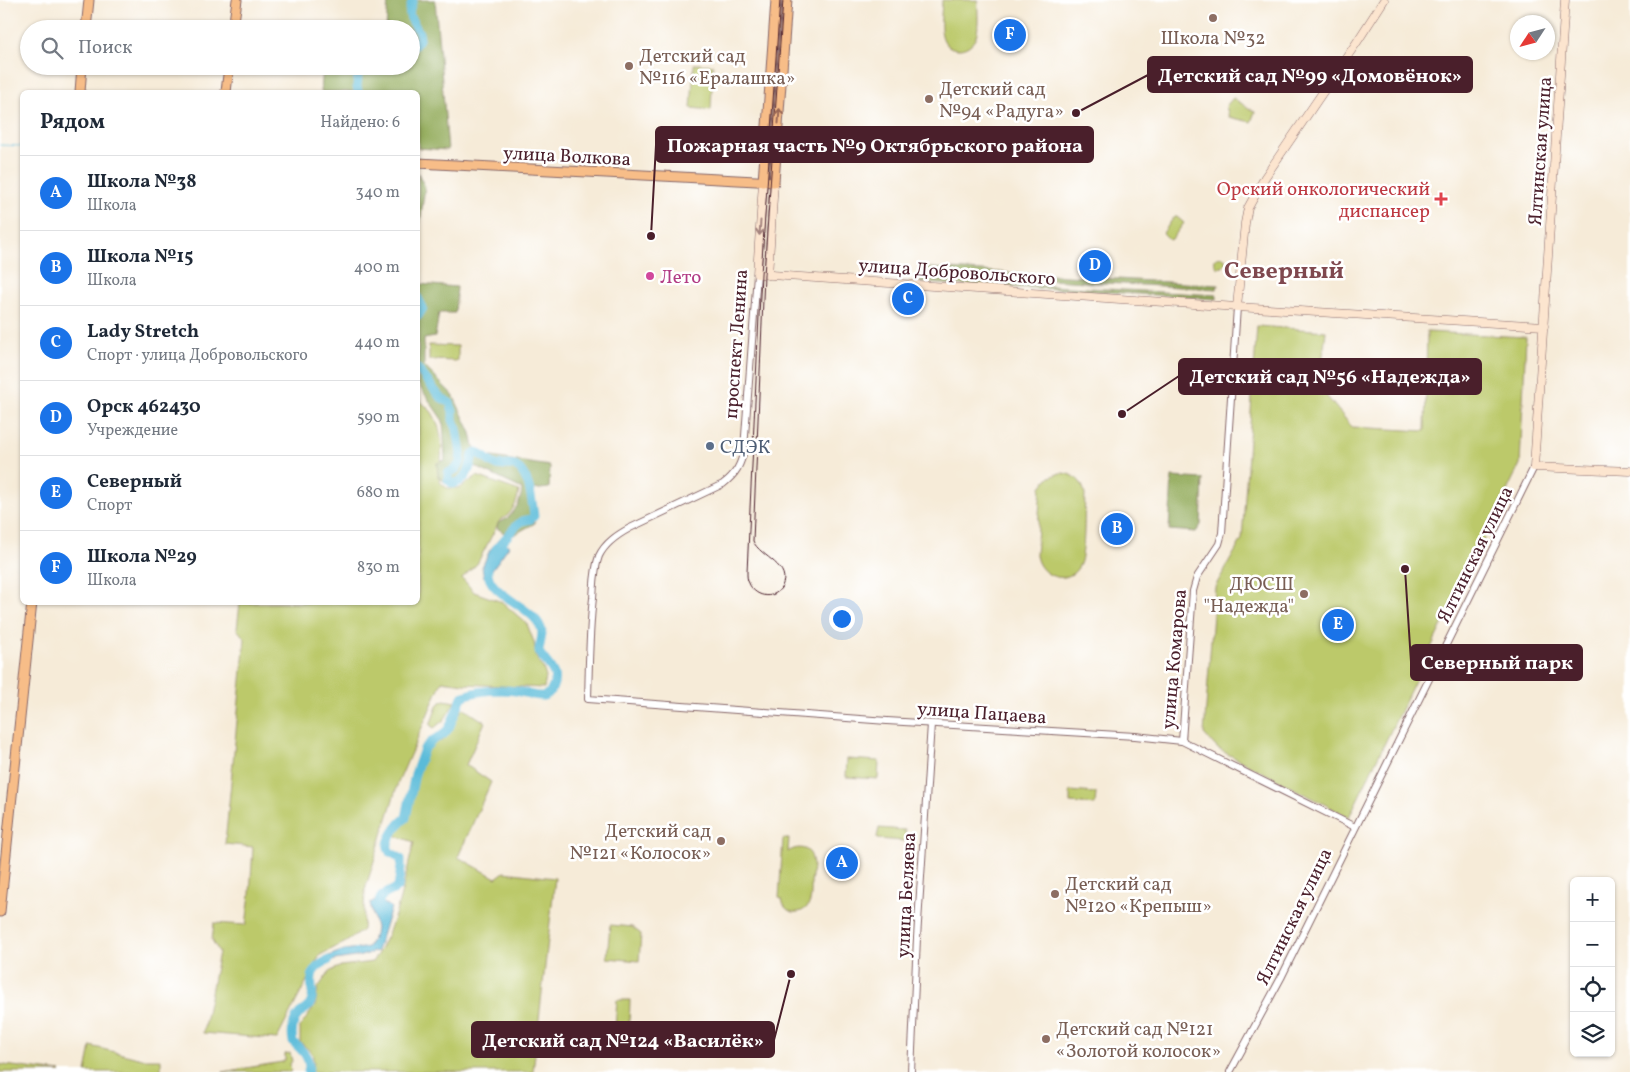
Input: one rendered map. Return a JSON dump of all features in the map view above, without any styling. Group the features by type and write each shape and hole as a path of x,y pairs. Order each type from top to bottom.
{"main road":[{"path":"87,20 90,0"},
{"path":"234,20 237,0"},
{"name":"проспект Ленина","path":"757,274 776,0"},
{"name":"проспект Ленина","path":"768,275 787,0"},
{"name":"улица Комарова","path":"1238,307 1248,208 1266,174 1384,0"},
{"name":"Ялтинская улица","path":"1534,467 1565,0"},
{"path":"80,90 81,75"},
{"path":"226,90 228,75"},
{"name":"улица Волкова","path":"420,163 774,182"},
{"name":"улица Добровольского","path":"757,274 1544,326"},
{"path":"1534,467 1630,471"},
{"path":"0,912 32,605"}],"street":[{"name":"проспект Ленина","path":"588,699 589,629 594,579 599,557 604,547 620,533 723,484 739,468 744,449 757,274"},
{"name":"улица Комарова","path":"1182,741 1193,591 1197,577 1219,544 1222,533 1238,307"},
{"name":"Ялтинская улица","path":"1230,1072 1282,976 1534,467"},
{"name":"улица Пацаева","path":"588,699 931,724 1135,736 1182,741 1355,827"},
{"name":"улица Беляева","path":"911,1070 917,938 931,724"}],"green space":[{"path":"388,0 435,0 448,150 420,148 420,90 321,90 322,75 420,75 420,20 387,20"},
{"path":"942,0 978,0 977,35 968,46 959,49 951,48 946,43 941,30"},
{"path":"694,64 713,65 711,110 691,108"},
{"path":"1233,98 1255,112 1251,122 1229,117 1226,106"},
{"path":"420,177 425,187 420,223"},
{"path":"1174,217 1177,217 1184,223 1170,240 1163,233"},
{"path":"1220,256 1226,262 1220,268 1214,262"},
{"path":"921,268 1218,285 1217,289 921,273"},
{"path":"920,279 1217,295 1217,299 1061,289 920,283"},
{"path":"420,284 457,287 455,313 439,313 435,337 424,339 424,366 453,395 471,433 474,447 486,456 550,466 549,488 531,490 535,523 510,537 497,528 498,523 508,518 515,510 520,500 522,489 474,466 462,483 449,485 438,477 437,463 445,460 443,421 420,387"},
{"path":"1257,326 1326,331 1319,387 1352,427 1425,431 1427,332 1526,337 1520,464 1349,817 1218,749 1204,734 1215,587 1242,539"},
{"path":"429,345 458,346 458,361 429,360"},
{"path":"420,401 433,413 440,432 442,449 440,482 447,488 460,488 477,476 519,491 513,508 508,515 500,520 477,564 462,578 474,592 502,602 527,624 534,642 536,657 546,677 544,688 442,681 398,783 365,890 363,930 346,942 320,955 277,1039 203,1033 219,952 212,940 214,923 246,925 250,894 253,847 225,844 245,639 237,629 240,605 420,605"},
{"path":"1060,473 1074,476 1084,490 1084,541 1082,558 1075,571 1069,576 1055,577 1043,569 1038,563 1036,555 1041,487 1048,478"},
{"path":"1172,477 1203,479 1201,525 1196,532 1169,530"},
{"path":"444,700 455,702 444,720 434,728 430,725 438,704"},
{"path":"463,708 485,722 466,765 491,782 458,857 496,878 504,872 555,878 533,1072 311,1072 314,1063 312,1053 300,1042 300,1027 315,1006 318,988 329,972 341,966 372,962 380,949 398,905 414,842 396,836 428,746 443,740"},
{"path":"847,759 879,761 878,779 846,777"},
{"path":"1070,791 1096,793 1095,805 1070,803"},
{"path":"879,828 905,830 906,839 903,841 878,839"},
{"path":"783,839 789,839 788,852 799,848 806,849 811,855 813,862 810,901 806,908 798,912 788,910 784,906 782,899 779,898"},
{"path":"610,925 632,927 641,934 639,961 607,958"},
{"path":"617,1000 630,1000 629,1028 615,1028"},
{"path":"91,1046 142,1059 161,1059 161,1072 86,1072"},
{"path":"290,1053 292,1061 290,1072 222,1072 282,1062 285,1060 285,1054"},
{"path":"0,1064 4,1065 61,1072 0,1072"}],"water":[{"path":"500,538 509,546 488,578 484,577 482,567 490,550"},
{"path":"375,900 391,908 377,951 361,956 335,960 318,966 317,964 320,961 338,952 368,947 376,928 370,903"}],"waterway":[{"path":"412,20 409,14 413,0"},
{"path":"358,75 358,90"},
{"path":"0,145 20,146"},
{"path":"420,302 423,308 420,313"},
{"path":"420,372 440,397 450,403 453,411 453,420 457,429 461,453 460,463 456,469 448,473 448,480 453,484 462,480 468,473 473,454 476,452 496,465 515,466 527,481 534,516 516,526 496,549"},
{"path":"378,912 381,897 398,887 401,859 390,852 388,844 399,824 406,818 415,774 424,749 433,740 443,735 449,728 462,697 481,691 496,690 516,691 543,696 551,691 554,684 553,671 539,652 541,628 536,620 493,585 489,577 488,568"},
{"path":"308,1072 309,1063 303,1052 293,1042 293,1026 297,1016 309,1006 312,1000 312,976 314,970 329,960"}],"tram line":[{"path":"780,0 761,274 747,572 751,587 759,594 768,596 773,595 781,588 784,580 783,574 780,568 753,541 764,275 783,0"}],"place":[{"name":"Школа №32","path":"1213,18"},
{"name":"Школа №29","path":"1010,35"},
{"name":"Детский сад №116 «Ералашка»","path":"629,66"},
{"name":"Детский сад №94 «Радуга»","path":"929,99"},
{"name":"Детский сад №99 «Домовёнок»","path":"1076,113"},
{"name":"Орский онкологический диспансер","path":"1441,199"},
{"name":"Пожарная часть №9 Октябрьского района","path":"651,236"},
{"name":"Орск 462430","path":"1095,266"},
{"name":"Лето","path":"650,276"},
{"name":"Lady Stretch","path":"908,299"},
{"name":"Детский сад №56 «Надежда»","path":"1122,414"},
{"name":"СДЭК","path":"710,446"},
{"name":"Школа №15","path":"1117,529"},
{"name":"Северный парк","path":"1405,569"},
{"name":"ДЮСШ \"Надежда\"","path":"1304,594"},
{"name":"Северный","path":"1338,625"},
{"name":"Детский сад №121 «Колосок»","path":"721,841"},
{"name":"Школа №38","path":"842,863"},
{"name":"Детский сад №120 «Крепыш»","path":"1055,894"},
{"name":"Детский сад №124 «Василёк»","path":"791,974"},
{"name":"Детский сад №121 «Золотой колосок»","path":"1046,1039"}],"district":[{"name":"Северный","path":"1284,270"}]}
